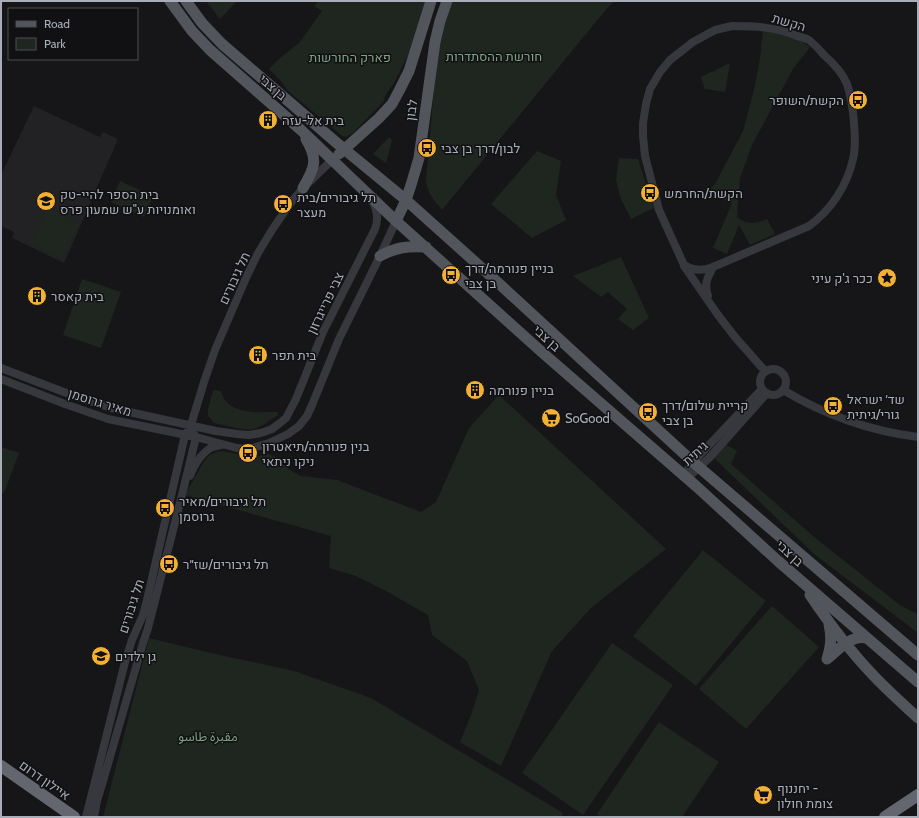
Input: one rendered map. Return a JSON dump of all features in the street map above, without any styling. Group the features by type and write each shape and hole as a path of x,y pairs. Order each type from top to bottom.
{"highway":[{"name":"איילון דרום","path":"1,766 74,817"},
{"path":"885,817 918,796"}],"main road":[{"name":"בן צבי","path":"170,1 192,31 210,50 301,130 396,221 544,354 686,477 802,582 918,682"},
{"name":"בן צבי","path":"186,1 202,22 222,44 344,150 406,200 696,464 918,655"},
{"name":"לבון","path":"332,160 379,118 392,104 409,70 431,1"},
{"name":"לבון","path":"396,221 406,200 419,158 435,42 447,1"},
{"path":"301,130 311,148 314,159 313,167 303,188"},
{"path":"380,256 401,247 426,247"},
{"path":"802,582 828,621 846,644 874,676 918,718"},
{"path":"828,621 832,639 827,659 855,638 866,638"}],"street":[{"name":"הקשת","path":"684,265 695,270 706,270 809,226 827,210 838,196 854,158 855,145 853,106 846,82 831,62 808,40 780,29 764,27 732,26 715,30 693,42 670,60 660,72 650,89 643,123 645,156 659,210 684,265 718,315 765,371"},
{"name":"תל גיבורים","path":"89,816 125,662 132,640 143,615 147,600 185,435 191,425 215,350 246,278 258,253 272,230 303,188 332,160"},
{"name":"צבי פרייגרזון","path":"191,425 230,433 249,435 272,429 286,418 296,399 323,332 376,229 376,209 369,195"},
{"path":"191,425 196,437 237,448 258,447 276,441 298,426 307,416 338,339 396,221"},
{"name":"הקשת","path":"711,304 706,280 713,267"},
{"name":"מאיר גרוסמן","path":"1,368 111,408 191,425"},
{"path":"769,369 777,369 784,374 786,382 783,390 780,393 771,395 764,391 760,381 762,374 769,369"},
{"name":"מאיר גרוסמן","path":"1,379 72,407 108,419 196,437"},
{"path":"783,390 821,410 848,421 901,435 918,437"},
{"name":"גיתית","path":"686,477 693,473 696,464 710,458 764,391"},
{"name":"תל גיבורים","path":"89,816 97,801 148,628 196,437"},
{"path":"181,499 191,472 199,459 209,449 223,444"}],"shaded area":[{"name":"בית הספר להיי-טק ואומנויות ע\"ש שמעון פרס","path":"34,106 100,137 103,132 118,139 64,263 12,238 14,232 1,226 1,175"}],"green space":[{"path":"206,1 237,1 220,19"},
{"name":"פארק החורשות","path":"319,1 426,1 411,48 394,83 385,96 384,101 354,132 346,137 342,136 287,90 282,82 269,69 299,43 322,11 314,6"},
{"name":"חורשת ההסתדרות","path":"451,1 614,1 442,210 429,193 426,180 436,50"},
{"path":"763,30 778,32 803,42 810,47 793,69 752,145 740,178 737,217 740,220 752,223 767,219 775,234 750,245 739,225 727,254 713,248 732,203 707,192 715,184 743,131 754,90"},
{"path":"730,63 725,92 705,89 701,77"},
{"path":"389,137 392,140 386,163 373,154"},
{"path":"537,151 561,161 556,195 566,220 532,238 491,204"},
{"path":"619,158 638,159 654,208 631,219 621,199 616,180"},
{"path":"120,181 153,196 144,217 111,202"},
{"path":"48,207 80,223 62,259 30,244"},
{"path":"621,257 649,318 633,330 618,319 627,309 608,292 601,297 573,276"},
{"path":"82,279 121,292 101,348 63,335"},
{"path":"213,390 221,391 225,400 236,408 249,412 277,412 278,415 263,425 253,429 239,429 214,423 208,416"},
{"path":"499,395 666,549 592,607 552,651 501,766 460,742 479,690 467,661 432,635 428,615 356,576 329,568 331,536 185,495 208,456 216,452 223,451 252,457 268,454 274,456 290,470 301,476 337,480 421,512 436,502 469,428"},
{"path":"725,444 737,451 731,464 813,536 901,606 918,614 918,633 814,554 713,457"},
{"path":"1,447 19,453 4,493 1,492"},
{"path":"703,550 766,601 696,686 633,636"},
{"path":"772,606 819,647 746,729 699,689"},
{"name":"مقبرة طاسو","path":"149,638 294,671 371,698 563,813 561,817 103,817"},
{"path":"612,643 673,685 583,815 522,773"},
{"path":"659,722 719,762 682,817 601,817 597,814"}],"place":[{"name":"הקשת/השופר","path":"858,100"},
{"name":"בית אל-עזה","path":"268,120"},
{"name":"לבון/דרך בן צבי","path":"427,148"},
{"name":"הקשת/החרמש","path":"650,193"},
{"name":"בית הספר להיי-טק ואומנויות ע\"ש שמעון פרס","path":"46,201"},
{"name":"תל גיבורים/בית מעצר","path":"283,204"},
{"name":"בניין פנורמה/דרך בן צבי","path":"451,275"},
{"name":"ככר ג'ק עיני","path":"887,278"},
{"name":"בית קאסר","path":"37,296"},
{"name":"בית תפר","path":"258,355"},
{"name":"בניין פנורמה","path":"475,390"},
{"name":"שד׳ ישראל גורי/גיתית","path":"833,406"},
{"name":"קריית שלום/דרך בן צבי","path":"648,412"},
{"name":"SoGood","path":"551,418"},
{"name":"בנין פנורמה/תיאטרון ניקו ניתאי","path":"248,453"},
{"name":"תל גיבורים/מאיר גרוסמן","path":"165,508"},
{"name":"תל גיבורים/שז״ר","path":"169,564"},
{"name":"גן ילדים","path":"101,656"},
{"name":"יחננוף - צומת חולון","path":"763,795"}]}
